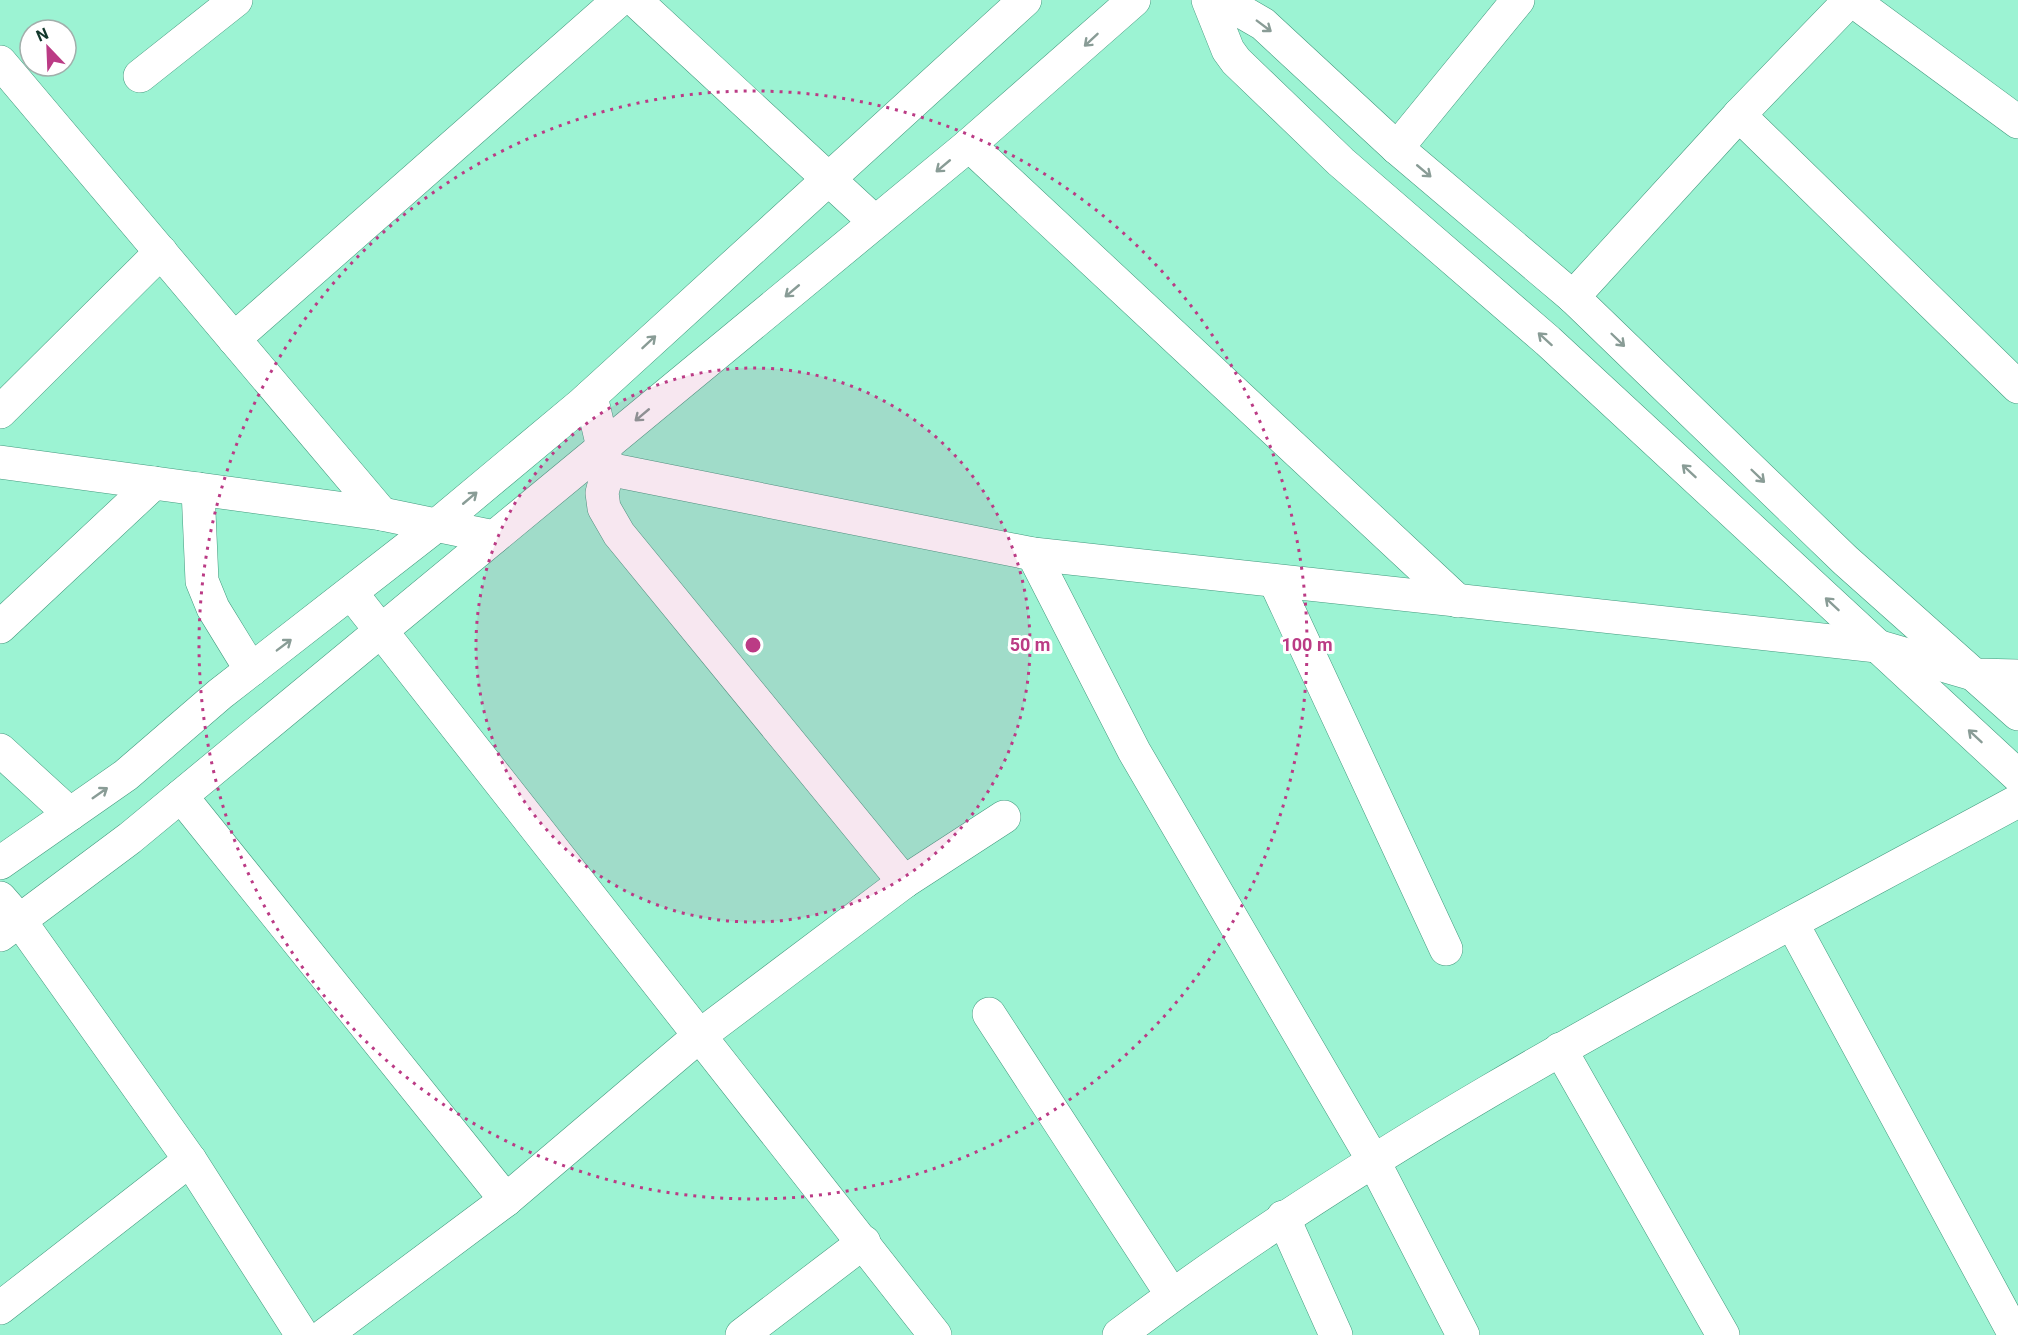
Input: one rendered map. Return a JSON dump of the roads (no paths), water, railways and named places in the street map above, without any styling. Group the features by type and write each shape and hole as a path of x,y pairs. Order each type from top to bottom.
{"street":[{"path":"140,76 236,0"},
{"path":"234,339 619,0"},
{"path":"635,0 875,222"},
{"path":"0,862 126,775 251,670 352,594 437,525 591,396 827,178 1025,0"},
{"path":"302,1335 190,1160 7,918 130,838 494,537 606,458 875,222 969,145 1134,0"},
{"path":"1397,148 1518,0"},
{"path":"1573,297 1739,115 1851,0 2018,123"},
{"path":"1209,1 1244,13 1263,24 1397,148 1573,297 1845,560 2018,714"},
{"path":"1209,1 1228,50 1236,61 1341,162 1548,341 2018,776"},
{"path":"0,62 382,513"},
{"path":"1739,115 2018,387"},
{"path":"969,145 1458,601"},
{"path":"0,412 161,252"},
{"path":"591,396 606,458 602,493 604,508 619,534 904,882"},
{"path":"606,458 1033,554 1877,646 1976,675 2018,676"},
{"path":"0,462 382,513 494,537"},
{"path":"0,627 154,483"},
{"path":"198,489 202,581 213,608 251,670"},
{"path":"1033,554 1134,751 1373,1160 1463,1335"},
{"path":"1275,581 1446,949"},
{"path":"352,594 698,1037 864,1242 935,1335"},
{"path":"0,750 70,814"},
{"path":"181,796 506,1200"},
{"path":"1119,1335 1283,1217 1373,1160 1560,1049 2018,801"},
{"path":"325,1335 506,1200 698,1037 904,882 1004,817"},
{"path":"1792,923 2014,1335"},
{"path":"989,1014 1172,1295"},
{"path":"1560,1049 1723,1335"},
{"path":"0,1308 190,1160"},
{"path":"1283,1217 1336,1335"},
{"path":"742,1335 864,1242"},
{"path":"0,1329 5,1335"}]}
